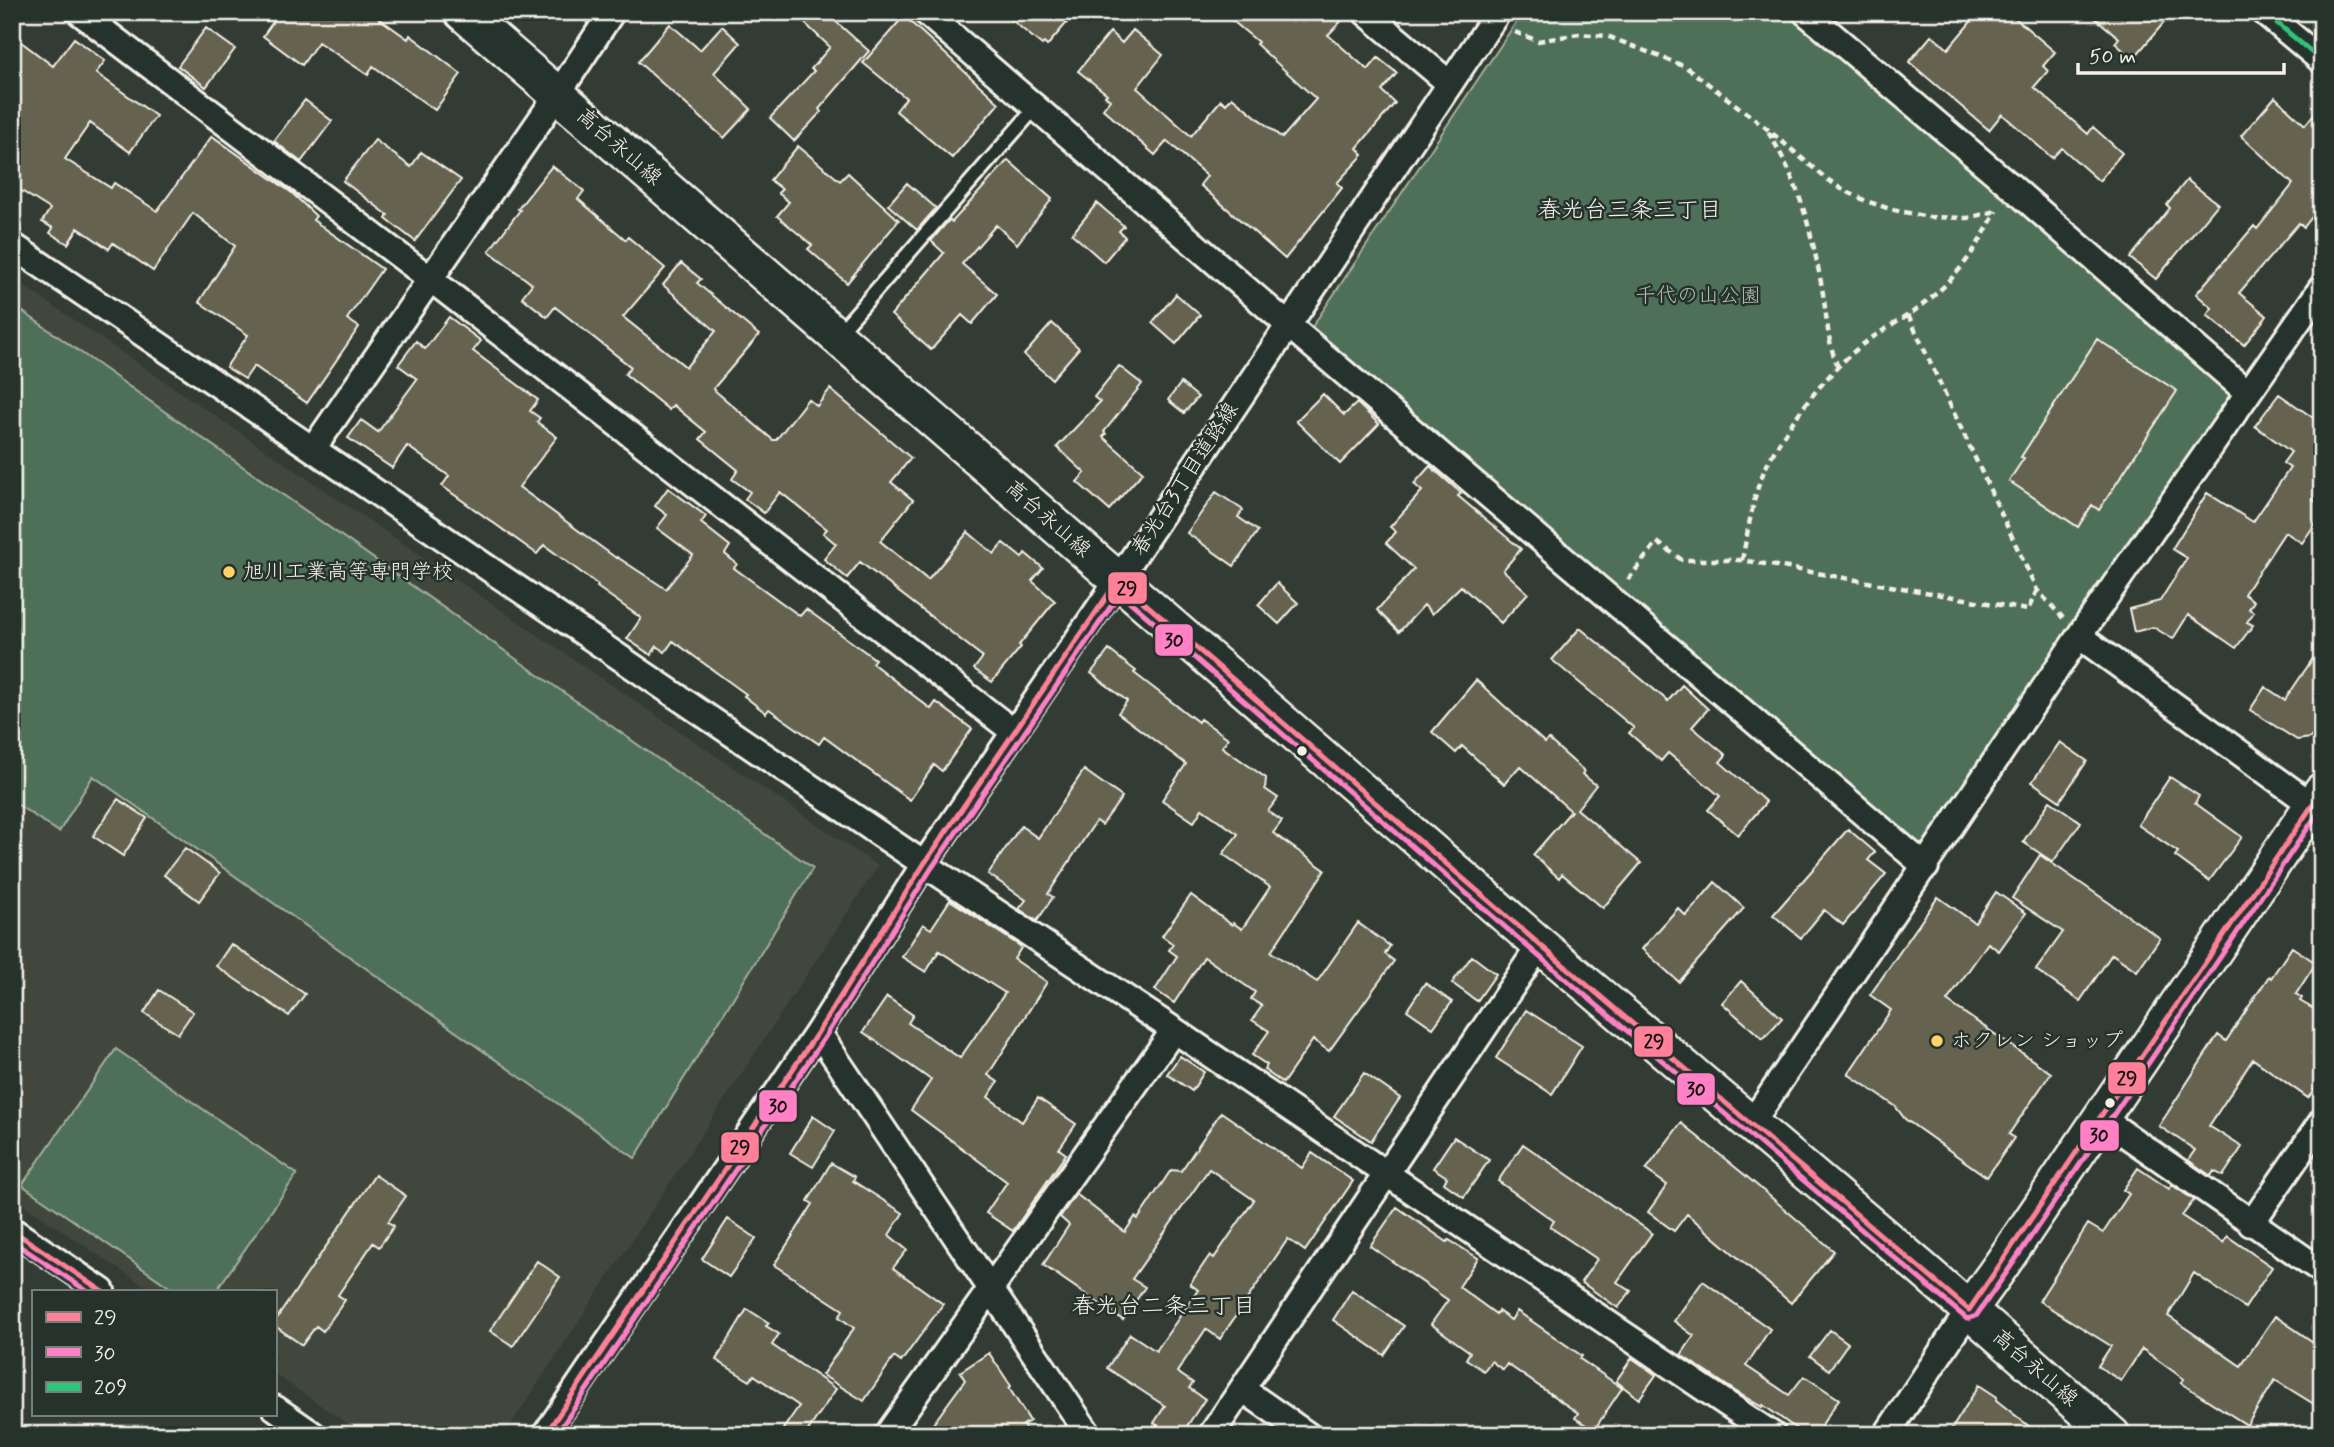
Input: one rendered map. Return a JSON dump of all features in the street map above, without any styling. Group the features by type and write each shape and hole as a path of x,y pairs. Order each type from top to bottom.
{"street":[{"path":"79,12 429,278 1014,732"},
{"name":"高台永山線","path":"462,12 1539,945 1969,1310 2111,1435"},
{"path":"313,449 612,12"},
{"path":"925,12 1287,324 1926,867"},
{"path":"1365,12 1450,84"},
{"path":"1805,12 2013,188 2248,393"},
{"path":"2264,12 2321,59"},
{"name":"春光台3丁目道路線","path":"545,1435 818,1032 924,864 1118,580 1495,17"},
{"path":"12,246 1773,1435"},
{"path":"1751,1124 2079,636 2322,287"},
{"path":"1886,1435 2100,1117 2315,811 2079,636"},
{"path":"1211,1435 1539,945"},
{"path":"887,1435 990,1286 1174,1030"},
{"path":"818,1032 1089,1435"},
{"path":"2100,1117 2322,1271"},
{"path":"2251,1224 2322,1121"},
{"path":"12,1230 102,1290"},
{"path":"1242,1389 1308,1435"},
{"path":"276,1409 314,1435"}],"lane":[{"path":"836,335 1036,107"}],"path":[{"path":"1495,17 1538,41 1579,34 1607,36 1686,67 1831,182 1866,201 1928,218 1968,218 1996,211"},
{"path":"1765,127 1785,159 1803,203 1821,281 1830,348 1838,367"},
{"path":"1742,560 1758,485 1781,440 1810,397 1864,342 1908,315 1951,281 1973,255 1996,211 2013,188"},
{"path":"1908,315 2037,590 2079,636"},
{"path":"1613,600 1657,542 1682,561 1742,560 2028,610 2037,590"}],"shaded area":[{"name":"旭川工業高等専門学校","path":"12,278 878,866 504,1435 364,1435 276,1375 276,1290 151,1290 12,1197"}],"green space":[{"name":"千代の山公園","path":"1523,12 1790,12 2235,396 1927,851 1312,327"},
{"path":"12,304 813,868 635,1158 93,776 59,832 12,801"},
{"path":"116,1049 297,1174 217,1290 174,1290 22,1185"}],"building":[{"path":"280,12 370,12 408,39 410,35 461,74 435,110 373,66 368,75 318,42 302,65 263,36"},
{"path":"793,12 825,12 869,51 819,109 821,112 794,141 770,118 814,71 811,69 830,47"},
{"path":"1002,12 1076,12 1047,46 1044,43 1042,45"},
{"path":"1222,12 1350,12 1328,35 1368,70 1378,58 1397,73 1382,91 1395,103 1357,148 1363,155 1337,183 1342,188 1285,259 1200,185 1207,176 1167,141 1155,155 1103,109 1110,100 1105,96 1107,94 1078,71 1110,32 1122,43 1133,30 1163,55 1137,88 1191,136 1221,100 1226,104 1232,97 1282,138 1316,99 1256,44 1258,42"},
{"path":"1979,12 2008,12 2055,52 2043,66 2048,71 2034,87 2088,134 2093,127 2122,153 2099,181 2062,148 2052,158 2002,114 1989,130 1909,62 1932,35 1948,49"},
{"path":"2088,12 2173,12 2133,59 2115,43 2119,38"},
{"path":"904,16 999,103 952,158 896,111 906,98 863,63"},
{"path":"670,24 700,50 722,26 740,43 714,73 751,109 724,138 638,62"},
{"path":"206,28 235,49 206,87 178,66"},
{"path":"12,35 53,66 74,38 105,61 96,73 156,116 130,152 90,123 65,159 111,188 114,183 157,211 212,136 292,193 316,216 313,220 382,269 347,319 359,327 307,403 254,366 245,379 226,367 248,335 199,302 235,246 193,213 153,271 113,243 109,249 78,228 68,244 50,233 53,228 42,222 50,209 12,185"},
{"path":"2275,97 2305,125 2322,104 2322,204 2304,227 2299,223 2239,293 2267,316 2244,345 2207,315 2212,308 2196,294 2254,226 2257,229 2293,184 2241,136"},
{"path":"305,100 332,121 301,162 274,141"},
{"path":"375,140 411,167 421,152 461,180 415,241 386,219 388,215 343,181"},
{"path":"798,146 840,181 848,173 899,220 847,283 808,249 812,245 777,216 789,202 778,193 782,189 770,180"},
{"path":"1008,160 1052,199 1017,244 996,225 962,264 997,294 972,324 962,315 931,350 891,315 944,253 931,241 949,220 952,222"},
{"path":"552,166 584,191 578,199 626,240 628,237 665,268 623,317 686,367 716,331 663,285 681,263 701,279 697,283 759,335 713,389 773,440 776,440 808,399 817,406 830,389 911,458 891,482 913,500 880,541 928,580 968,532 994,554 1003,543 1022,558 1025,553 1043,568 1032,581 1055,601 992,682 974,669 983,657 860,562 847,578 824,559 836,544 823,533 827,529 780,492 764,513 745,499 750,492 732,479 738,470 700,439 706,432 673,405 669,410 625,374 631,367 555,307 547,317 522,297 532,284 489,251"},
{"path":"2187,180 2218,204 2156,279 2130,258 2170,208 2167,205"},
{"path":"907,183 936,208 917,230 888,205"},
{"path":"1097,203 1124,226 1119,231 1125,237 1104,262 1072,234"},
{"path":"1176,294 1200,315 1176,344 1152,323"},
{"path":"449,317 481,341 473,351 538,400 530,411 540,418 537,422 557,437 519,487 616,558 666,589 693,555 657,528 667,515 655,506 668,488 706,516 701,523 730,546 725,554 737,564 734,568 800,616 806,609 875,659 872,663 931,709 936,702 972,729 942,771 934,765 910,800 824,737 819,744 769,709 766,713 744,696 746,694 673,641 665,652 657,646 651,655 627,639 641,618 544,545 537,554 442,486 449,476 407,446 392,468 348,438 361,420 378,432 417,379 398,365 416,341 425,349"},
{"path":"1052,323 1079,348 1052,379 1024,355"},
{"path":"2097,339 2177,391 2099,510 2092,505 2078,527 2009,481 2024,458 2021,457"},
{"path":"1119,366 1142,384 1104,432 1106,434 1103,437 1143,472 1109,510 1077,482 1085,473 1057,447 1100,402 1094,397"},
{"path":"1181,383 1198,397 1184,413 1168,400"},
{"path":"1323,394 1344,415 1357,403 1379,424 1340,464 1296,421"},
{"path":"2279,394 2322,424 2322,487 2313,500 2322,506 2322,514 2302,543 2285,532 2244,594 2254,601 2249,609 2254,612 2247,622 2253,625 2236,648 2188,615 2173,639 2153,627 2134,632 2129,609 2160,601 2187,558 2172,549 2207,493 2253,522 2290,468 2283,463 2291,452 2255,426"},
{"path":"1430,466 1461,493 1458,496 1521,549 1503,570 1528,593 1501,623 1461,586 1432,614 1424,605 1399,632 1377,610 1414,569 1386,543 1396,532 1390,527 1422,491 1414,484"},
{"path":"1216,492 1243,510 1238,517 1258,531 1234,566 1187,533"},
{"path":"1277,583 1298,603 1279,624 1258,605"},
{"path":"1580,628 1668,701 1682,685 1708,709 1692,727 1726,755 1720,762 1766,802 1738,835 1708,810 1720,796 1668,753 1661,761 1629,733 1634,728 1552,660"},
{"path":"2322,645 2322,721 2310,738 2297,740 2250,710 2265,687 2285,700"},
{"path":"1109,650 1136,671 1134,673 1198,722 1200,719 1228,738 1222,747 1266,778 1265,789 1278,798 1268,811 1282,821 1273,833 1325,870 1271,952 1317,982 1358,923 1390,946 1385,954 1394,961 1329,1051 1313,1040 1283,1083 1264,1070 1267,1065 1252,1055 1269,1031 1252,1020 1262,1006 1251,999 1255,992 1204,957 1174,1003 1155,990 1177,956 1169,950 1173,944 1162,936 1191,895 1232,925 1233,923 1242,929 1270,887 1223,854 1238,834 1202,809 1194,822 1162,800 1186,764 1118,713 1127,701 1091,673"},
{"path":"1476,680 1545,743 1548,739 1584,771 1582,774 1596,785 1577,809 1641,863 1603,908 1562,874 1559,878 1533,855 1571,811 1520,766 1504,784 1462,746 1456,753 1432,732"},
{"path":"2060,742 2087,761 2060,801 2032,782"},
{"path":"1084,770 1122,797 1102,825 1096,821 1048,894 1053,897 1037,921 1019,909 1026,900 988,874 1021,826 1038,838"},
{"path":"2170,777 2199,796 2195,803 2242,837 2209,881 2175,856 2178,852 2138,825"},
{"path":"118,799 147,818 123,856 93,836"},
{"path":"2050,801 2081,822 2053,862 2023,842"},
{"path":"1848,829 1875,852 1868,860 1886,874 1843,925 1824,910 1801,938 1773,915"},
{"path":"185,848 220,873 199,901 164,875"},
{"path":"2040,855 2160,938 2137,971 2112,954 2080,1001 2036,970 2063,932 2012,898"},
{"path":"1715,882 1744,908 1679,982 1642,949 1678,908 1686,916"},
{"name":"ホクレン ショップ","path":"1996,892 2026,913 1999,951 1988,943 1947,1001 2051,1073 2009,1134 2014,1138 1987,1177 1905,1119 1895,1106 1848,1074 1891,1010 1870,995 1938,897 1975,923"},
{"path":"950,900 1020,946 1014,959 1047,982 988,1075 998,1082 988,1097 1022,1122 1038,1098 1076,1124 1059,1149 1066,1154 1013,1231 986,1213 1007,1182 911,1110 931,1080 863,1032 887,997 913,1015 908,1023 960,1058 1005,993 939,951 926,972 902,957 923,924 931,929"},
{"path":"231,944 305,994 289,1016 216,966"},
{"path":"2292,947 2316,963 2296,994 2302,998 2300,1001 2322,1014 2322,1079 2308,1098 2253,1059 2209,1126 2242,1147 2223,1176 2214,1171 2211,1176 2188,1160 2195,1150 2159,1126 2218,1035 2226,1041 2269,976 2271,978"},
{"path":"1472,956 1496,974 1477,1001 1452,983"},
{"path":"1741,981 1782,1018 1763,1039 1722,1003"},
{"path":"1425,983 1452,1002 1433,1028 1407,1010"},
{"path":"159,990 193,1012 178,1034 144,1013"},
{"path":"1526,1010 1582,1046 1552,1094 1496,1058"},
{"path":"1180,1056 1204,1072 1192,1091 1167,1074"},
{"path":"1364,1073 1400,1098 1371,1141 1334,1116"},
{"path":"1221,1112 1302,1168 1312,1153 1353,1181 1305,1251 1288,1239 1220,1339 1206,1329 1177,1372 1193,1383 1189,1388 1205,1399 1181,1435 1172,1435 1154,1423 1165,1406 1107,1368 1130,1334 1156,1351 1198,1290 1190,1284 1210,1255 1214,1258 1254,1200 1209,1169 1132,1279 1145,1287 1123,1320 1043,1265 1069,1225 1060,1217 1076,1194 1125,1232 1135,1217 1138,1219 1171,1170 1181,1171"},
{"path":"813,1116 835,1131 813,1167 790,1153"},
{"path":"1681,1123 1834,1251 1791,1303 1687,1214 1674,1231 1648,1212 1667,1185 1646,1170"},
{"path":"1454,1137 1489,1160 1464,1197 1444,1183 1447,1177 1433,1168"},
{"path":"1523,1144 1652,1233 1617,1282 1631,1291 1618,1308 1581,1282 1597,1259 1550,1227 1554,1221 1498,1181"},
{"path":"831,1163 855,1177 853,1181 903,1213 889,1235 907,1250 893,1268 943,1304 901,1362 894,1357 864,1401 822,1375 854,1328 839,1317 843,1310 774,1265 813,1204 808,1201"},
{"path":"2138,1168 2169,1189 2172,1185 2194,1200 2182,1216 2223,1243 2227,1236 2272,1267 2245,1308 2194,1273 2168,1316 2241,1366 2275,1316 2322,1348 2322,1409 2275,1380 2247,1425 2181,1383 2184,1379 2142,1349 2121,1381 2098,1366 2111,1346 2039,1301 2088,1224 2103,1233 2129,1194 2123,1190"},
{"path":"375,1175 406,1196 388,1222 394,1226 379,1247 373,1243 338,1295 345,1300 323,1331 316,1326 302,1345 276,1327 276,1320"},
{"path":"1397,1207 1447,1242 1449,1240 1478,1258 1459,1287 1496,1314 1498,1311 1511,1320 1517,1311 1582,1356 1580,1359 1622,1388 1594,1430 1575,1418 1578,1413 1507,1364 1503,1370 1491,1361 1484,1371 1466,1359 1470,1352 1431,1324 1448,1300 1370,1246"},
{"path":"728,1219 756,1238 729,1277 702,1259"},
{"path":"537,1261 560,1277 513,1346 490,1331"},
{"path":"1703,1281 1770,1329 1746,1366 1789,1395 1804,1376 1839,1399 1815,1435 1805,1435 1763,1405 1762,1407 1735,1391 1681,1355 1694,1336 1674,1321"},
{"path":"1352,1290 1404,1326 1384,1355 1333,1320"},
{"path":"747,1309 769,1323 766,1326 779,1334 772,1345 836,1389 805,1435 779,1435 799,1406 754,1375 750,1381 716,1360"},
{"path":"1830,1330 1848,1343 1829,1370 1810,1356"},
{"path":"989,1353 1030,1421 1023,1425 1029,1435 925,1435 965,1380 960,1372"},
{"path":"1632,1358 1656,1375 1639,1399 1616,1381"},
{"path":"1979,1385 1997,1397 1996,1400 2040,1435 1948,1435"}],"transit line":[{"name":"209","path":"2264,12 2322,61"},
{"name":"29","path":"545,1435 818,1032 924,864 1118,580 1540,945 1969,1310 2322,791"},
{"name":"30","path":"556,1435 825,1037 931,869 1120,593 1534,952 1967,1319 1976,1316 2009,1269 2322,807"},
{"name":"29","path":"12,1230 101,1290"},
{"name":"30","path":"12,1241 86,1290"}],"place":[{"name":"旭川工業高等専門学校","path":"229,572"},
{"name":"ホクレン ショップ","path":"1937,1041"}],"district":[{"name":"春光台三条三丁目","path":"1630,211"},
{"name":"春光台二条三丁目","path":"1164,1307"}]}
